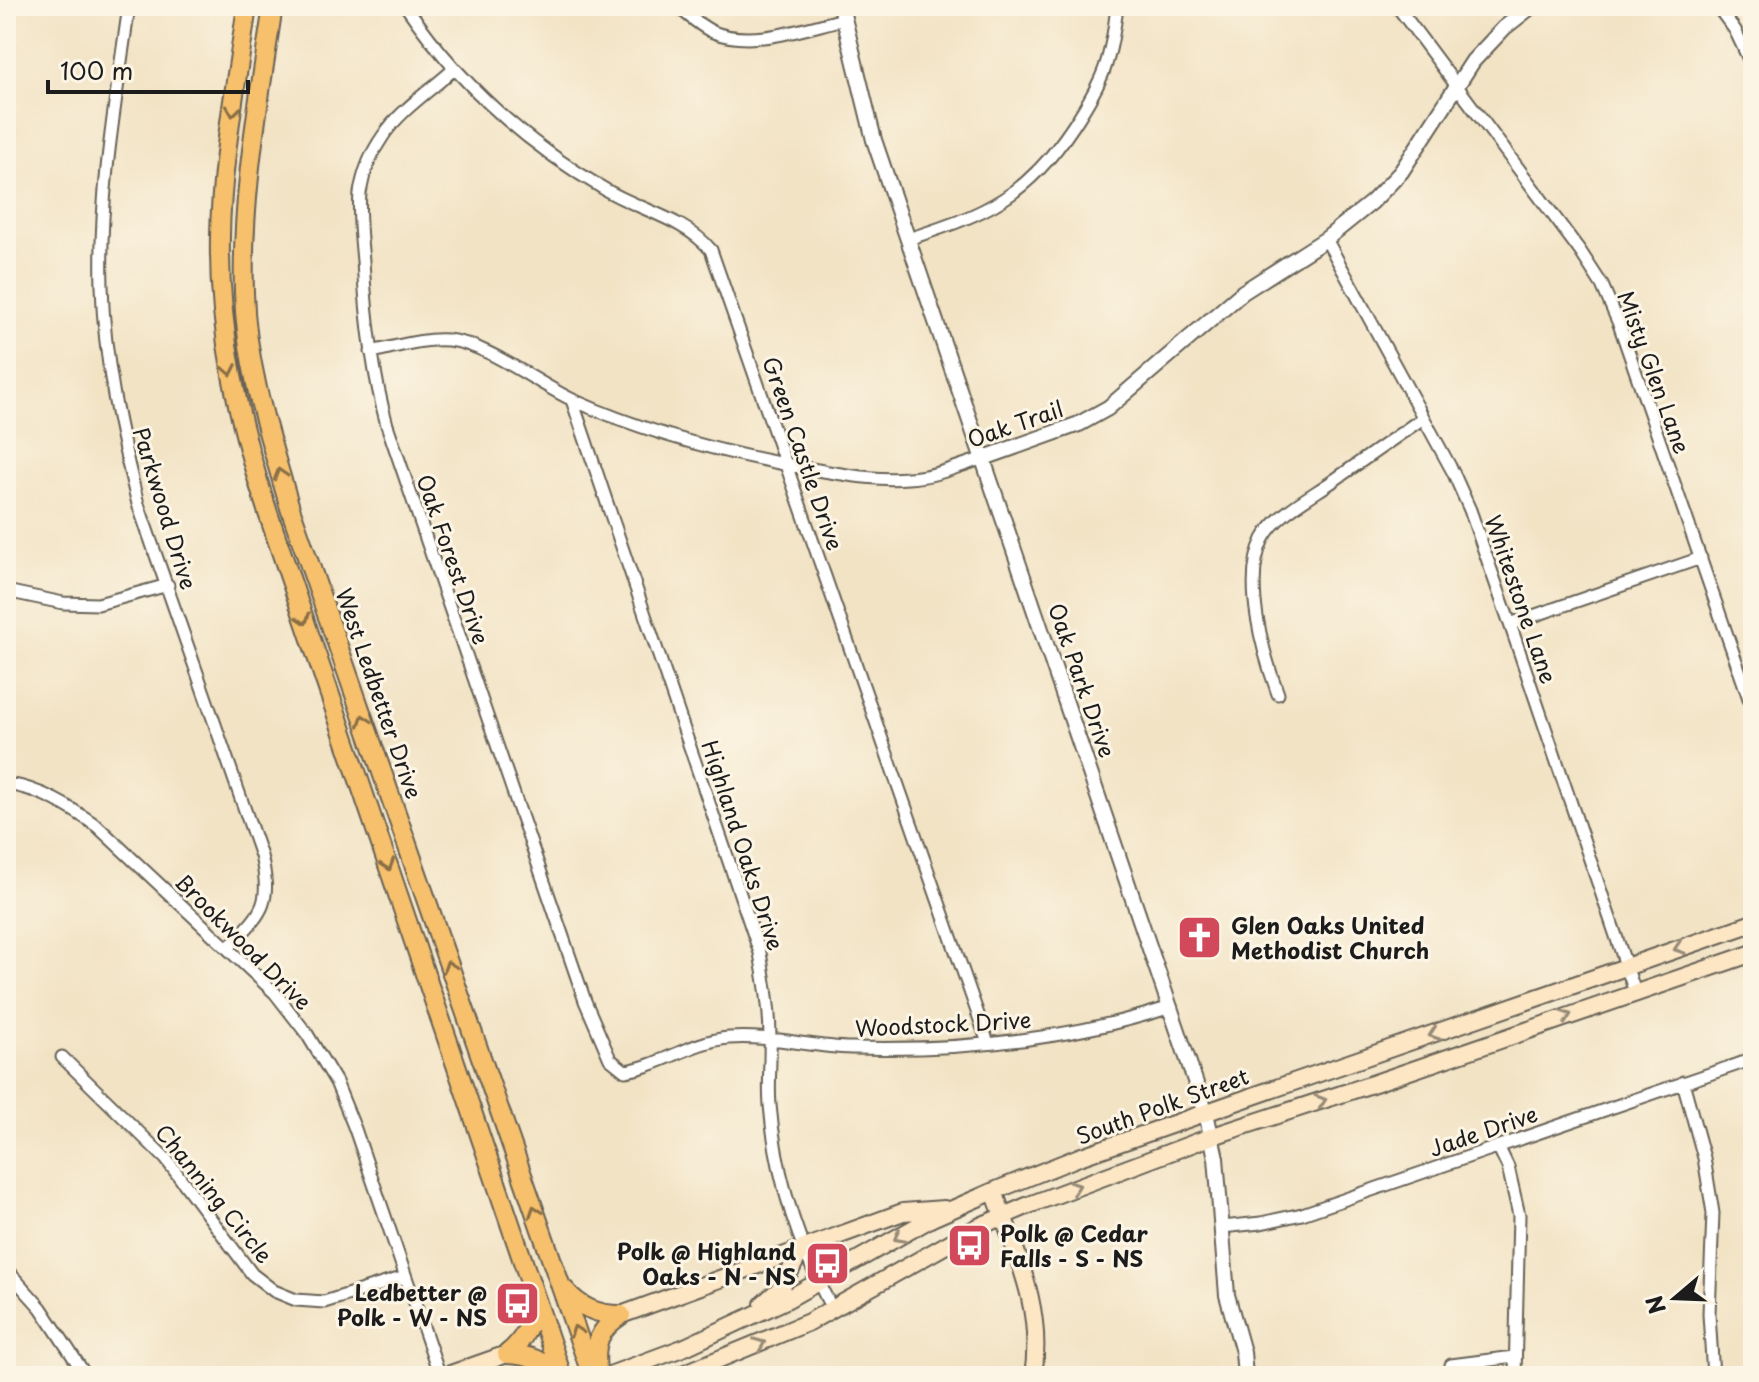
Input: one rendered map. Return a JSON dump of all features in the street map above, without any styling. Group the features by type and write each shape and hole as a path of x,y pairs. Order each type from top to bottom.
{"main road":[{"path":"247,6 220,235 227,354 238,410 269,516 560,1376"},
{"name":"West Ledbetter Drive","path":"273,6 244,234 244,295 260,406 290,508 594,1376"},
{"path":"269,516 290,508"},
{"name":"South Polk Street","path":"607,1376 786,1300 953,1208 1079,1157 1753,923"},
{"name":"South Polk Street","path":"678,1376 766,1342 1003,1216 1213,1136 1753,953"},
{"path":"1359,1060 1369,1085"},
{"path":"478,1129 503,1120"},
{"path":"994,1191 1036,1320 1037,1347 1033,1376"},
{"path":"594,1376 600,1334 608,1323 621,1315 903,1212 953,1208"},
{"path":"749,1316 781,1288 803,1248"},
{"path":"560,1285 574,1301 595,1313 621,1315"},
{"path":"507,1354 526,1335 532,1317 534,1294"},
{"path":"442,1376 507,1354 533,1357 560,1376"}],"street":[{"name":"Parkwood Drive","path":"129,6 106,168 102,225 102,289 109,366 138,504 261,856 266,879 265,901 257,917 228,948"},
{"name":"Green Castle Drive","path":"406,6 454,69 516,130 610,192 700,237 711,250 988,1043"},
{"path":"677,6 711,31 746,37 842,12"},
{"path":"908,239 972,217 997,204 1037,175 1094,95 1106,71 1117,6"},
{"name":"Misty Glen Lane","path":"1397,6 1580,251 1602,285 1636,371 1753,710"},
{"name":"Oak Trail","path":"371,352 431,340 451,340 472,346 572,400 711,449 854,476 909,478 932,474 1079,424 1108,408 1234,299 1270,272 1326,239 1372,202 1401,172 1473,61 1504,28 1532,6"},
{"path":"1717,6 1735,30 1753,68"},
{"name":"Oak Park Drive","path":"842,12 874,140 1213,1136 1227,1295 1243,1352 1245,1376"},
{"name":"Oak Forest Drive","path":"454,69 395,121 367,165 361,192 360,219 375,381 387,425 585,1001 610,1059 625,1071"},
{"name":"Whitestone Lane","path":"1326,239 1470,510 1635,992"},
{"name":"Highland Oaks Drive","path":"572,400 750,917 763,967 771,1040 768,1068 773,1139 779,1172 803,1248 832,1309"},
{"path":"1278,694 1264,655 1256,601 1257,561 1265,536 1289,511 1423,418"},
{"path":"1510,624 1701,558"},
{"path":"6,591 63,603 98,604 168,585"},
{"name":"Brookwood Drive","path":"6,784 42,794 69,806 97,826 275,993 307,1034 336,1082 355,1129 442,1376"},
{"name":"Woodstock Drive","path":"625,1071 714,1041 746,1038 846,1048 913,1049 988,1043 1118,1024 1171,1007"},
{"name":"Channing Circle","path":"62,1057 166,1159 252,1274 274,1291 296,1300 324,1302 405,1277"},
{"name":"Jade Drive","path":"1222,1227 1302,1214 1753,1059"},
{"path":"1683,1082 1704,1158 1713,1213 1709,1314 1713,1376"},
{"path":"1498,1146 1508,1167 1519,1215 1515,1376"},
{"path":"6,1269 41,1308 86,1376"},
{"path":"1451,1365 1514,1357"}],"place":[{"name":"Glen Oaks United Methodist Church","path":"1200,937"},
{"name":"Polk @ Cedar Falls - S - NS","path":"969,1245"},
{"name":"Polk @ Highland Oaks - N - NS","path":"827,1263"},
{"name":"Ledbetter @ Polk - W - NS","path":"518,1304"}]}
